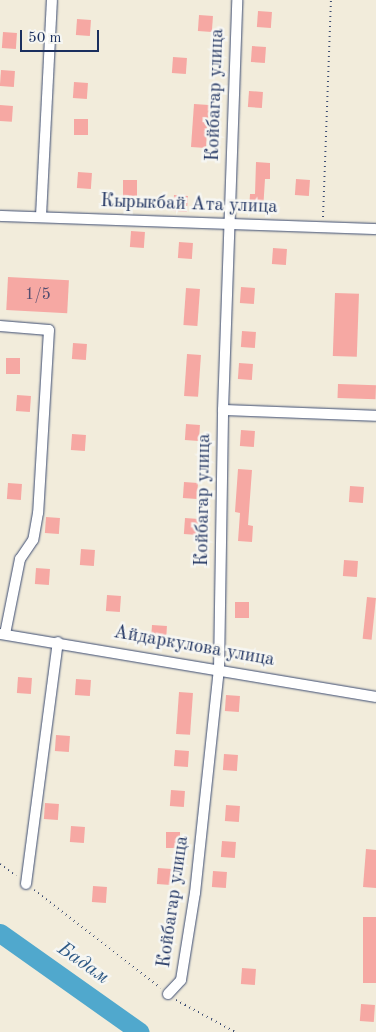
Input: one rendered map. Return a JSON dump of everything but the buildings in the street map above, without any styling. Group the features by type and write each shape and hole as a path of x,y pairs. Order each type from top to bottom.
{"street":[{"path":"41,216 52,0"},
{"name":"Койбагар улица","path":"168,994 181,980 195,893 219,670 223,410 237,0"},
{"name":"Кырыкбай Ата улица","path":"0,216 41,216 229,225 376,228"},
{"name":"Айдаркулова улица","path":"0,326 49,330 38,513 33,540 20,558 3,634 376,697"},
{"path":"223,410 376,416"},
{"path":"26,884 58,642"}],"path":[{"path":"323,227 331,0"},
{"path":"0,864 182,1005 235,1032"}],"waterway":[{"name":"Бадам","path":"0,933 140,1032"}]}
